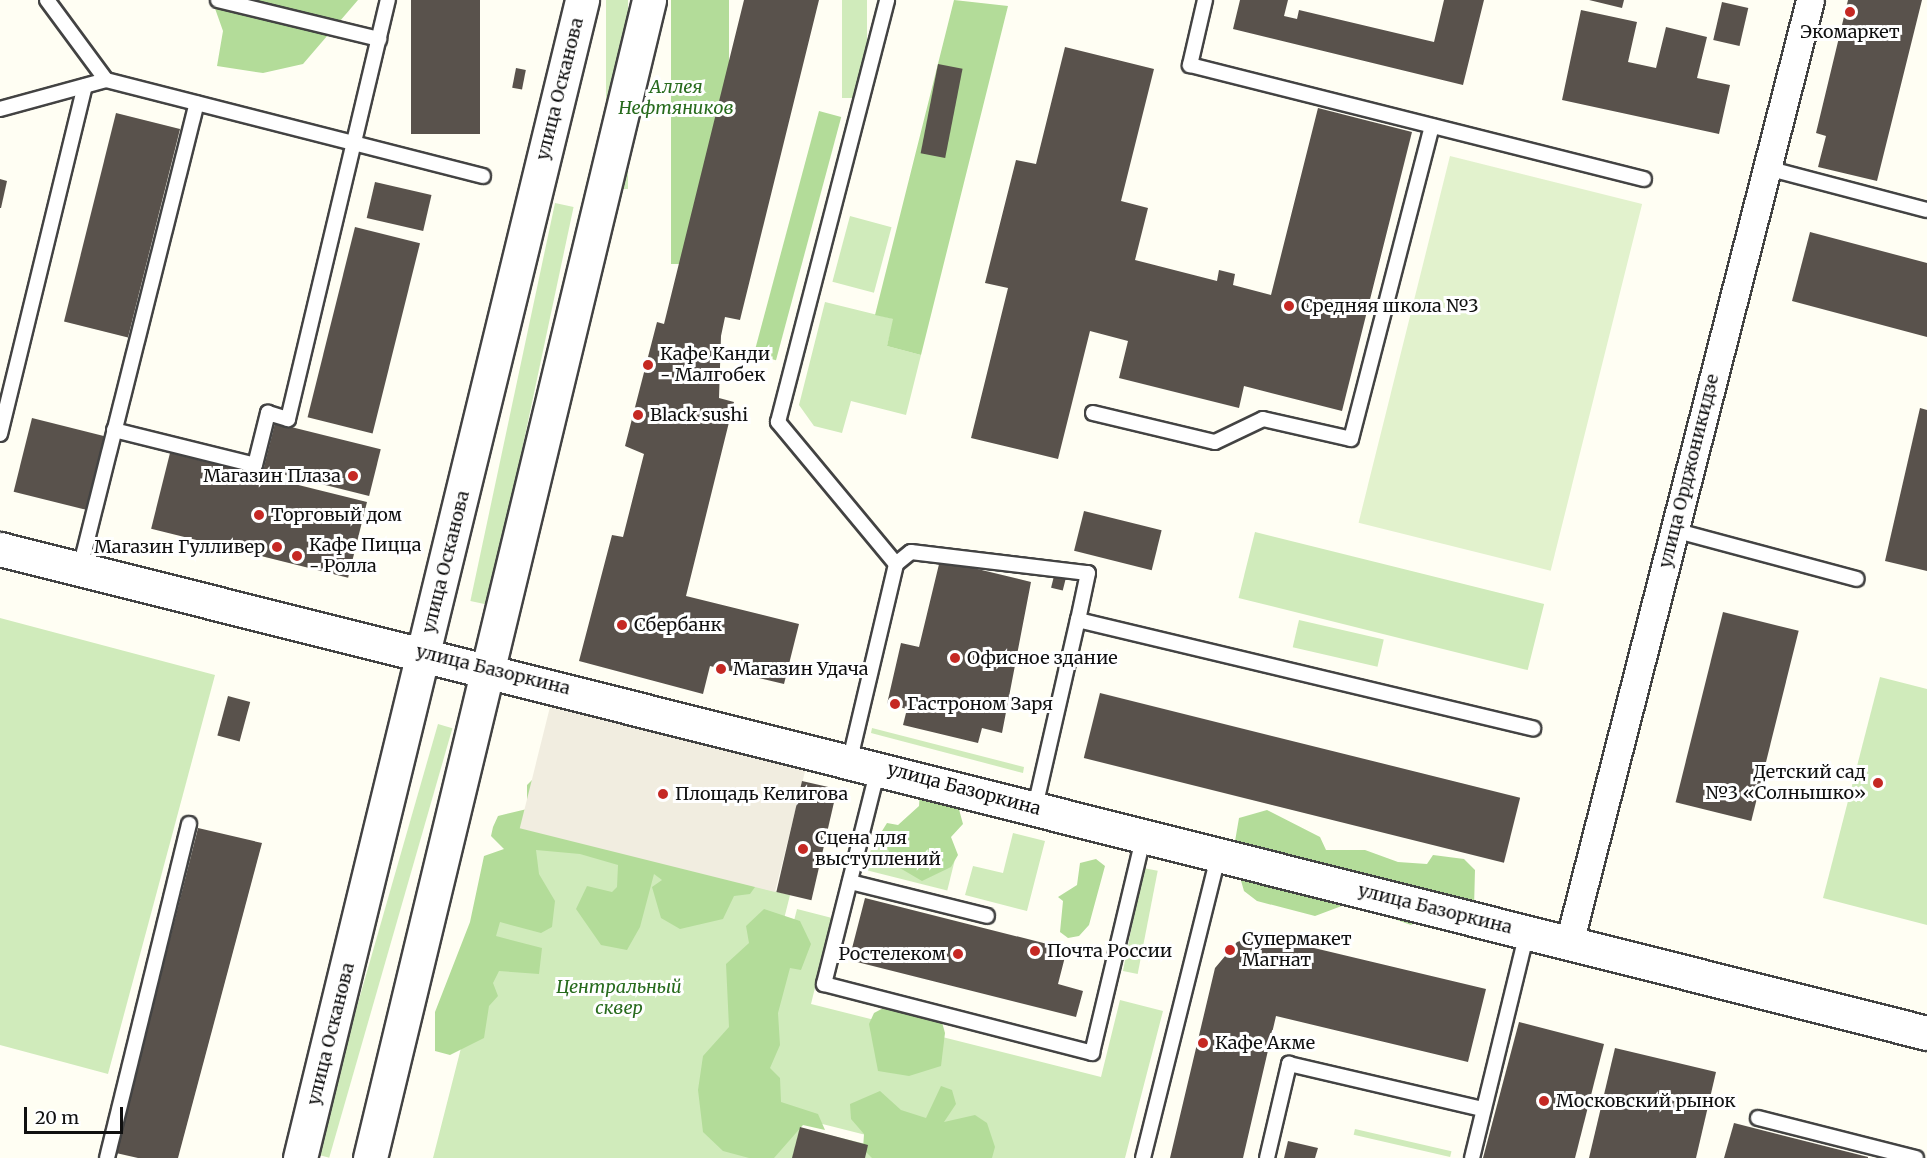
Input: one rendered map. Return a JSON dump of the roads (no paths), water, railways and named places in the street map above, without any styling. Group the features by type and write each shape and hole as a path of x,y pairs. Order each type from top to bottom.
{"street":[{"name":"улица Осканова","path":"300,1158 582,0"},
{"path":"370,1158 649,0"},
{"name":"улица Орджоникидзе","path":"1569,943 1810,0"},
{"name":"улица Базоркина","path":"0,549 864,763 1927,1034"}],"lane":[{"path":"47,0 106,80"},
{"path":"218,0 379,39"},
{"path":"114,430 255,465 268,413 288,419 388,0"},
{"path":"887,0 778,422 896,564"},
{"path":"1205,0 1190,65 1644,179"},
{"path":"0,110 106,80 483,176"},
{"path":"0,434 85,86"},
{"path":"80,568 197,103"},
{"path":"1093,413 1215,442 1263,419 1351,439 1432,126"},
{"path":"1767,168 1927,210"},
{"path":"1674,530 1857,579"},
{"path":"1035,807 1088,573 911,552 896,564 864,763 850,882 824,984 1092,1053 1144,835"},
{"path":"1078,620 1533,728"},
{"path":"106,1158 189,824"},
{"path":"1143,1158 1219,854"},
{"path":"850,882 987,916"},
{"path":"1472,1158 1527,932"},
{"path":"1267,1158 1289,1064 1484,1109"},
{"path":"1758,1118 1916,1158"}],"place":[{"name":"Экомаркет","path":"1850,12"},
{"name":"Средняя школа №3","path":"1289,306"},
{"name":"Кафе Канди - Малгобек","path":"648,365"},
{"name":"Black sushi","path":"638,415"},
{"name":"Магазин Плаза","path":"353,476"},
{"name":"Торговый дом","path":"259,515"},
{"name":"Магазин Гулливер","path":"277,547"},
{"name":"Кафе Пицца - Ролла","path":"297,556"},
{"name":"Сбербанк","path":"622,625"},
{"name":"Офисное здание","path":"955,658"},
{"name":"Магазин Удача","path":"721,669"},
{"name":"Гастроном Заря","path":"895,704"},
{"name":"Детский сад №3 «Солнышко»","path":"1878,783"},
{"name":"Площадь Келигова","path":"663,794"},
{"name":"Сцена для выступлений","path":"803,849"},
{"name":"Супермакет Магнат","path":"1230,950"},
{"name":"Почта России","path":"1035,951"},
{"name":"Ростелеком","path":"958,954"},
{"name":"Кафе Акме","path":"1203,1043"},
{"name":"Московский рынок","path":"1544,1101"}],"park label":[{"name":"Аллея Нефтяников","path":"676,98"},
{"name":"Центральный сквер","path":"619,998"}]}
